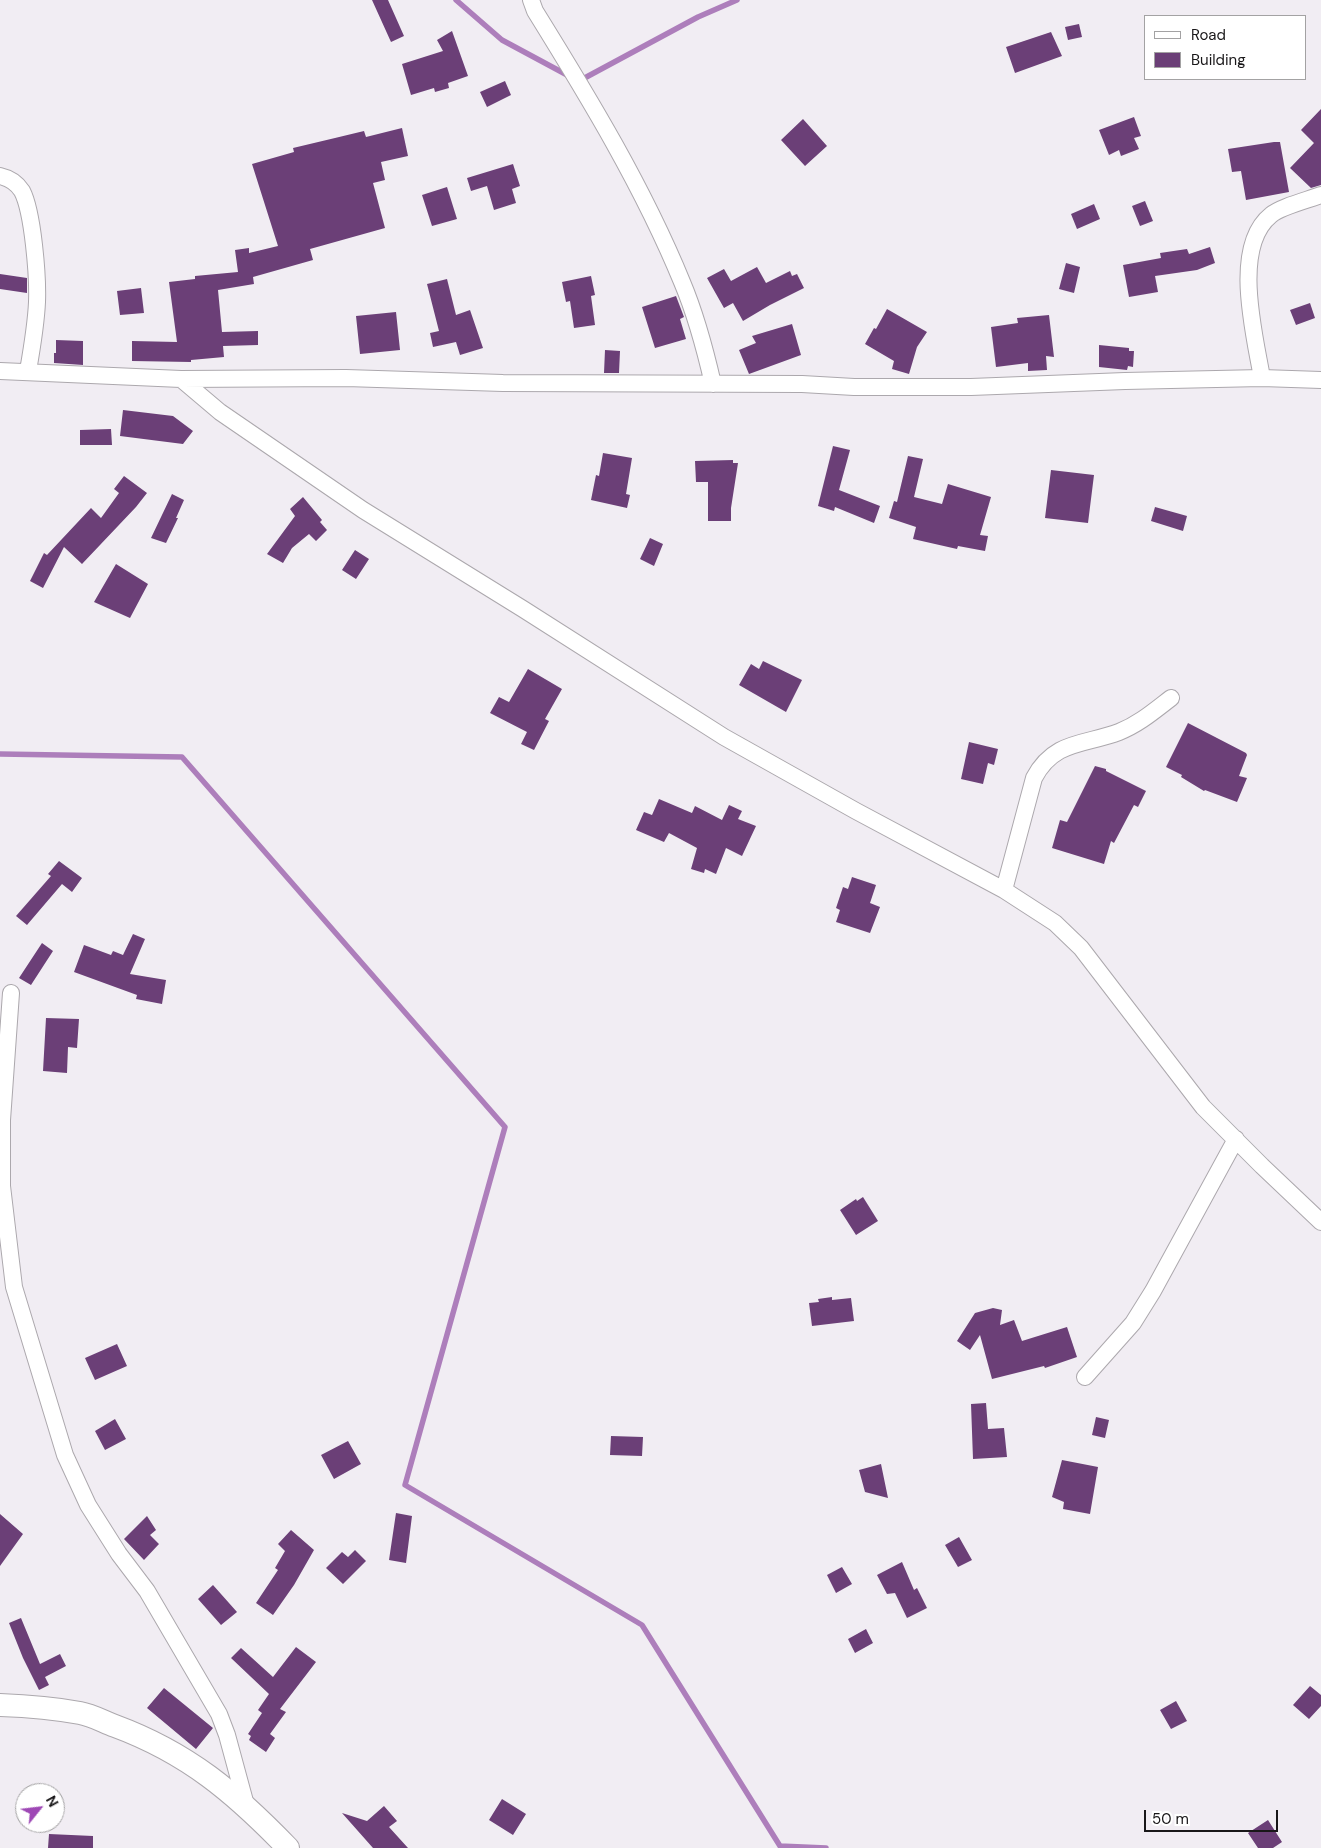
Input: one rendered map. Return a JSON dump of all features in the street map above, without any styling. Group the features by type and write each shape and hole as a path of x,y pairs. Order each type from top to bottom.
{"street":[{"path":"531,0 535,11 602,122 660,230 683,284 703,342 713,384"},
{"path":"0,176 11,180 22,191 27,204 31,228 37,276 37,302 28,371"},
{"path":"1262,378 1247,281 1249,259 1256,236 1262,224 1272,214 1321,195"},
{"path":"0,370 181,379 346,378 463,382 971,388 1126,381 1262,378 1321,380"},
{"path":"181,379 220,412 363,510 724,737 856,811 1004,890 1055,923 1081,948 1203,1107 1321,1222"},
{"path":"1004,890 1034,778 1041,765 1049,757 1066,747 1119,732 1143,721 1171,698"},
{"path":"11,993 2,1120 2,1186 14,1287 65,1455 88,1505 119,1554 147,1591 215,1707 226,1735 246,1806"},
{"path":"1086,1377 1133,1323 1153,1291 1236,1139"},
{"path":"0,1705 41,1707 82,1713 136,1733 187,1760 246,1806 288,1848"}],"building":[{"path":"372,0 388,0 404,36 391,42"},
{"path":"1079,24 1082,37 1068,40 1065,27"},
{"path":"452,31 468,76 448,83 449,88 435,92 434,88 411,95 402,64 443,51 437,40"},
{"path":"1051,32 1062,56 1015,73 1006,47"},
{"path":"505,81 511,95 487,107 480,92"},
{"path":"1321,109 1321,185 1311,188 1290,168 1314,143 1301,130"},
{"path":"1134,117 1141,136 1134,138 1139,149 1121,156 1119,150 1109,155 1099,130"},
{"path":"803,119 827,146 805,166 781,140"},
{"path":"402,128 408,156 381,162 385,180 373,183 385,228 310,249 313,260 253,277 254,284 218,290 222,332 258,331 258,345 223,346 224,357 191,360 191,362 132,361 132,341 177,342 169,282 195,279 195,276 238,272 235,250 249,248 249,253 278,246 252,164 294,152 293,148 364,131 366,137"},
{"path":"1280,142 1289,192 1246,200 1241,171 1232,172 1228,149"},
{"path":"513,164 520,186 512,189 516,203 494,210 487,186 471,191 467,178"},
{"path":"447,187 457,219 432,226 422,195"},
{"path":"1145,201 1153,221 1140,226 1132,206"},
{"path":"1094,204 1100,219 1077,229 1071,214"},
{"path":"1210,247 1215,263 1197,270 1155,276 1158,292 1129,297 1123,265 1161,258 1160,253 1187,249 1189,254"},
{"path":"1066,263 1080,267 1074,293 1059,289"},
{"path":"757,267 766,283 790,271 792,276 797,274 804,288 743,321 733,303 724,308 707,278 724,269 731,281"},
{"path":"0,274 27,278 27,293 0,289"},
{"path":"591,276 595,295 591,296 595,325 574,328 570,301 566,302 562,282"},
{"path":"447,279 456,315 470,310 483,348 460,355 456,342 433,347 430,333 439,331 427,284"},
{"path":"141,288 144,313 120,315 117,291"},
{"path":"676,296 684,317 680,319 686,339 655,348 642,307"},
{"path":"1310,303 1315,318 1296,325 1290,310"},
{"path":"887,309 927,332 917,347 909,374 892,369 894,361 865,344"},
{"path":"396,312 400,350 360,354 356,316"},
{"path":"1049,315 1054,357 1046,356 1047,370 1028,371 1028,363 996,367 991,327 1018,323 1017,318"},
{"path":"792,324 801,355 749,374 739,350 756,343 752,336"},
{"path":"56,340 83,341 83,365 54,363"},
{"path":"1099,345 1129,348 1129,351 1134,351 1133,367 1128,366 1127,370 1099,367"},
{"path":"605,350 620,351 619,373 604,373"},
{"path":"123,410 173,416 193,431 183,444 120,436"},
{"path":"111,429 112,445 80,445 80,430"},
{"path":"833,446 850,450 839,490 880,506 874,523 835,507 834,511 818,506"},
{"path":"603,453 632,458 626,494 630,495 627,508 591,500 596,475 599,476"},
{"path":"908,456 923,459 914,497 942,504 948,484 991,497 980,535 988,536 985,551 958,546 957,549 913,539 916,527 889,518 894,501 897,502"},
{"path":"733,460 733,463 738,463 731,508 731,521 708,521 708,482 696,482 695,461"},
{"path":"1051,470 1094,475 1088,523 1045,518"},
{"path":"124,476 147,493 136,507 82,564 64,547 43,588 30,581 44,553 47,555 91,508 101,518 119,493 114,489"},
{"path":"172,494 184,500 166,543 151,538"},
{"path":"303,497 322,520 320,522 327,530 316,541 309,534 292,548 283,563 267,554 295,516 290,509"},
{"path":"1155,507 1187,516 1183,531 1151,521"},
{"path":"650,538 663,544 654,566 640,559"},
{"path":"355,550 369,559 356,579 342,570"},
{"path":"116,564 148,584 130,618 94,602"},
{"path":"763,661 802,680 786,712 739,685 751,664 759,669"},
{"path":"528,669 562,689 545,719 549,721 534,750 521,744 527,732 490,713 499,697 509,702"},
{"path":"1188,723 1246,753 1247,755 1239,776 1247,778 1237,802 1204,791 1181,777 1182,775 1166,767"},
{"path":"969,742 998,749 994,765 988,763 983,784 961,779"},
{"path":"1095,766 1106,769 1106,771 1146,791 1138,807 1134,805 1114,843 1111,841 1104,864 1052,848 1060,820 1067,822"},
{"path":"659,799 692,813 695,806 722,820 729,805 742,811 738,819 756,826 742,856 726,848 716,874 705,869 704,873 691,869 697,848 669,833 664,842 636,830 644,812 652,815"},
{"path":"59,861 82,878 72,892 62,884 27,925 16,916 51,876 48,874"},
{"path":"852,877 876,885 870,903 880,907 870,933 836,922 840,910 836,908 843,887 848,889"},
{"path":"133,934 145,939 130,974 166,980 162,1004 136,999 137,995 74,972 84,945 111,955 113,951 123,955"},
{"path":"42,943 53,951 31,985 19,978"},
{"path":"46,1018 79,1019 77,1048 68,1047 67,1073 43,1071"},
{"path":"863,1197 878,1221 856,1235 840,1210 856,1199 857,1201"},
{"path":"832,1297 832,1300 851,1298 854,1321 812,1326 809,1303 819,1302 818,1299"},
{"path":"993,1308 1002,1310 1000,1325 1014,1320 1022,1341 1067,1327 1077,1357 1045,1368 1044,1366 992,1379 980,1335 970,1350 957,1341 975,1313"},
{"path":"117,1344 127,1366 95,1380 85,1358"},
{"path":"986,1403 988,1429 1004,1428 1007,1457 973,1459 971,1404"},
{"path":"1096,1417 1109,1420 1105,1438 1092,1435"},
{"path":"115,1419 126,1439 105,1450 95,1431"},
{"path":"611,1436 643,1437 642,1456 610,1455"},
{"path":"348,1441 361,1464 334,1479 321,1455"},
{"path":"1062,1460 1098,1467 1090,1514 1063,1509 1064,1502 1052,1497"},
{"path":"881,1464 888,1498 865,1492 859,1470"},
{"path":"396,1513 412,1516 406,1563 389,1560"},
{"path":"0,1514 23,1534 0,1566"},
{"path":"147,1516 156,1530 150,1535 159,1544 144,1560 124,1539"},
{"path":"291,1530 314,1550 294,1585 273,1615 256,1603 278,1570 275,1568 285,1551 278,1544"},
{"path":"959,1537 972,1560 958,1567 945,1545"},
{"path":"355,1550 366,1561 343,1584 326,1568 342,1552 348,1557"},
{"path":"902,1562 914,1590 917,1588 927,1608 907,1618 895,1593 887,1594 877,1575"},
{"path":"842,1567 852,1584 836,1593 827,1575"},
{"path":"213,1585 237,1612 221,1625 198,1599"},
{"path":"21,1618 40,1664 60,1654 66,1666 45,1677 49,1685 39,1690 23,1658 9,1623"},
{"path":"866,1629 873,1643 855,1653 848,1639"},
{"path":"296,1647 316,1662 280,1709 286,1712 270,1734 275,1738 266,1752 249,1740 251,1736 248,1734 262,1713 258,1710 269,1694 231,1658 241,1648 273,1677"},
{"path":"1310,1686 1321,1695 1321,1706 1309,1719 1293,1705"},
{"path":"164,1688 213,1728 196,1749 147,1708"},
{"path":"1176,1701 1187,1721 1171,1729 1160,1710"},
{"path":"502,1799 526,1814 513,1835 489,1820"},
{"path":"384,1806 397,1821 389,1827 408,1848 373,1848 342,1813 367,1821"},
{"path":"1268,1820 1282,1842 1273,1848 1258,1848 1248,1833"},
{"path":"49,1834 93,1836 93,1848 48,1848"}],"waterway":[{"path":"456,0 502,40 569,76"},
{"path":"579,81 698,17 737,0"},
{"path":"0,754 182,757 505,1127 405,1485 642,1625 780,1846 826,1848"}]}
